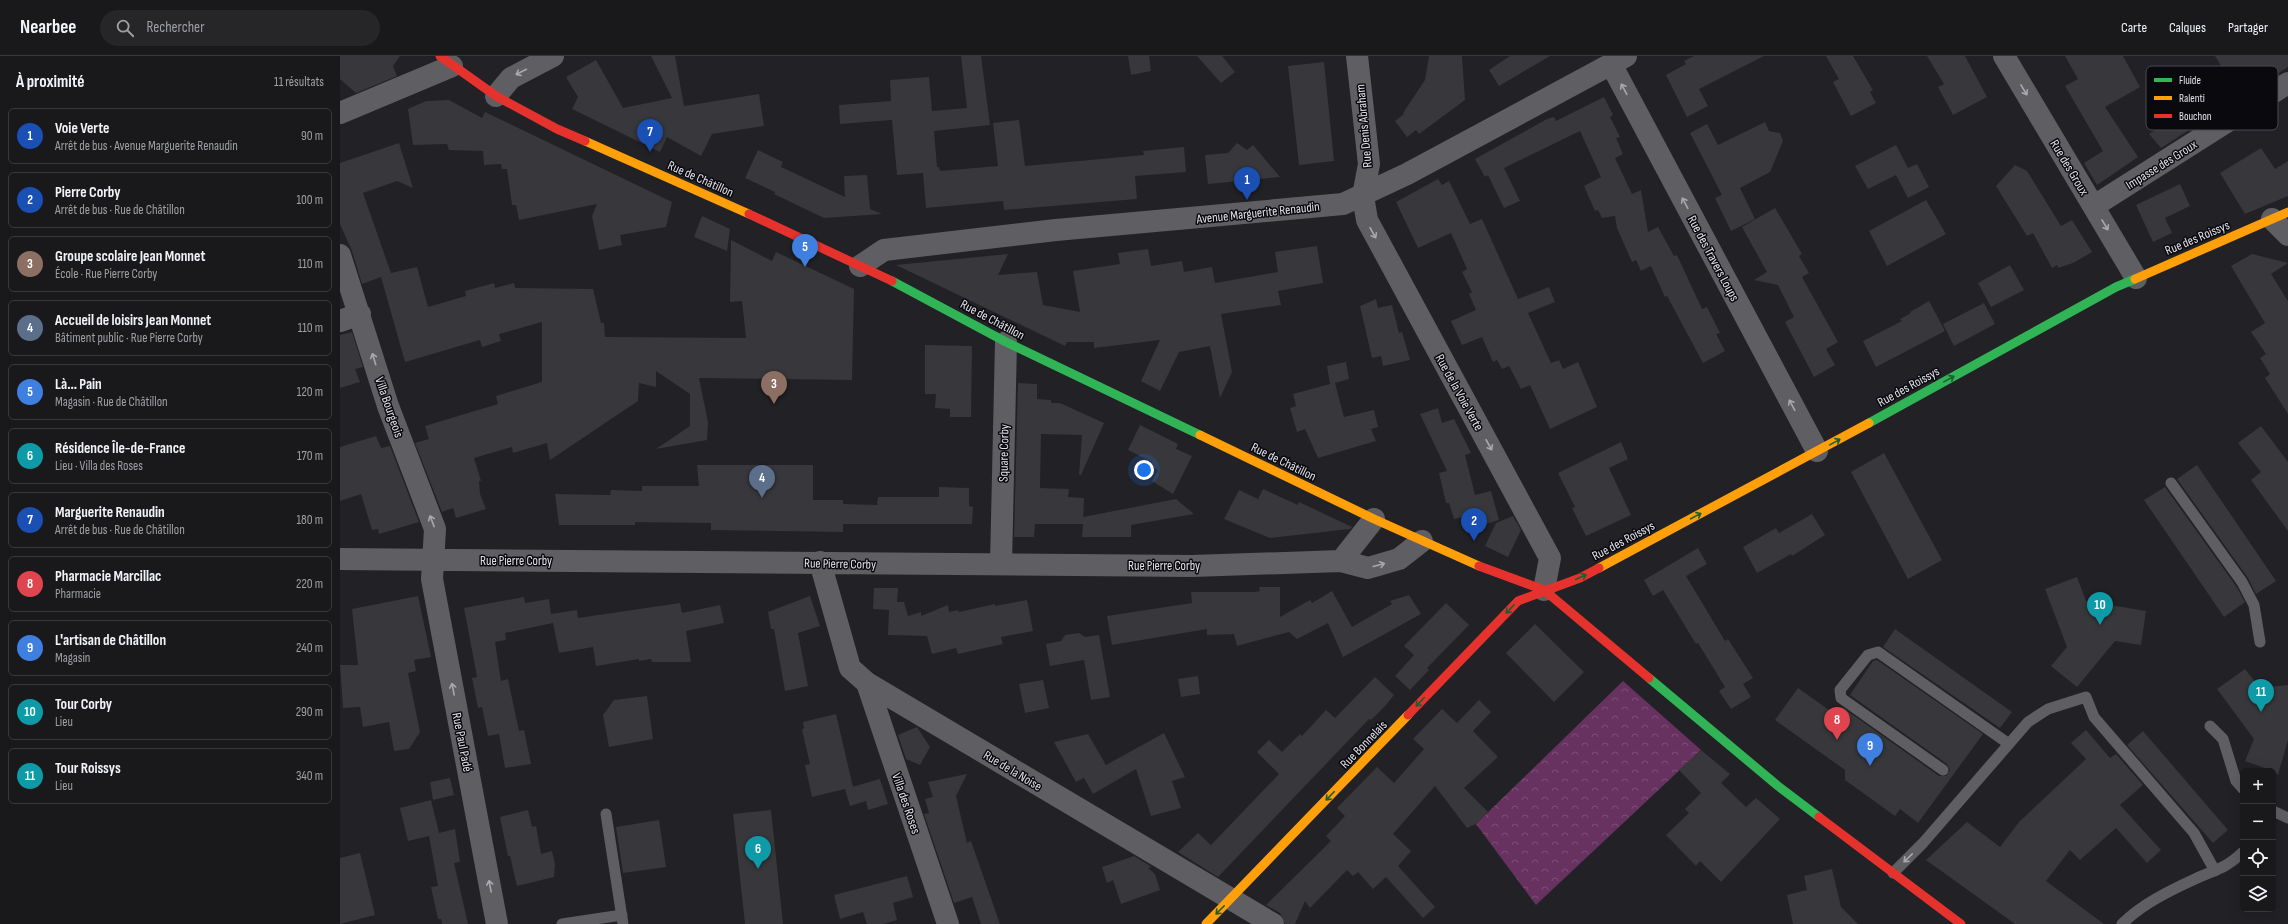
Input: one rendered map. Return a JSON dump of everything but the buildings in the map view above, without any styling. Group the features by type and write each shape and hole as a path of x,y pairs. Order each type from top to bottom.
{"main road":[{"name":"Rue de Châtillon","path":"446,61 496,96 557,129 811,242 911,290 1006,342 1374,519 1464,560 1544,590 1778,786 1961,924"},
{"name":"Rue des Roissys","path":"1544,590 1580,578 1818,451 2116,286 2280,216"},
{"name":"Rue Bonnelais","path":"1206,924 1518,602 1544,590"}],"street":[{"path":"496,96 511,78 553,56"},
{"name":"Rue Denis Abraham","path":"1357,56 1369,164 1363,196"},
{"name":"Rue des Groux","path":"2004,56 2136,278"},
{"name":"Avenue Marguerite Renaudin","path":"860,266 884,250 1056,230 1343,204 1363,196 1618,60"},
{"name":"Rue des Travers Loups","path":"1618,60 1818,451"},
{"path":"340,113 446,61"},
{"name":"Impasse des Groux","path":"2278,89 2288,83"},
{"name":"Impasse des Groux","path":"2094,206 2214,130"},
{"name":"Rue de la Voie Verte","path":"1363,196 1366,220 1550,558 1544,590"},
{"path":"2280,216 2288,235"},
{"name":"Villa Bourgeois","path":"340,255 350,318 388,406 435,529 434,559"},
{"name":"Square Corby","path":"1001,564 1006,342"},
{"path":"1341,561 1374,519"},
{"name":"Rue Pierre Corby","path":"340,559 1192,566 1341,561 1368,568 1399,559 1422,541"},
{"name":"Rue Paul Padé","path":"434,559 432,579 497,924"},
{"name":"Rue de la Noise","path":"820,562 850,668 867,683 1273,924"},
{"name":"Villa des Roses","path":"867,683 948,924"}],"lane":[{"path":"2171,483 2242,582 2254,605 2260,642"},
{"path":"1943,770 1842,698 1840,690 1868,655 1878,652 2009,744"},
{"path":"1893,873 1923,843 2028,722 2048,709 2086,697 2094,717 2194,833 2215,871"},
{"path":"2210,726 2223,739 2236,781 2240,786"},
{"path":"2276,812 2288,818"},
{"path":"562,924 622,919 606,814"},
{"path":"2122,924 2137,909 2196,879 2228,866 2240,855"}],"green space":[{"path":"1623,681 1701,750 1536,905 1476,824"}],"traffic: fast":[{"path":"1869,423 2116,287 2135,279"},
{"path":"892,281 1006,342 1200,435"},
{"path":"1649,678 1778,786 1819,817"}],"traffic: slow":[{"path":"585,141 749,214"},
{"path":"2135,279 2288,212"},
{"path":"1599,568 1869,423"},
{"path":"1200,435 1374,519 1479,566"},
{"path":"1206,924 1408,715"}],"traffic: jam":[{"path":"440,56 496,96 557,129 585,141"},
{"path":"749,214 892,281"},
{"path":"1479,566 1544,590 1649,678"},
{"path":"1408,715 1518,601 1580,578 1599,568"},
{"path":"1819,817 1961,924"}],"place":[{"name":"Marguerite Renaudin","path":"650,152"},
{"name":"Voie Verte","path":"1247,200"},
{"name":"Là… Pain","path":"805,267"},
{"name":"Groupe scolaire Jean Monnet","path":"774,404"},
{"name":"Accueil de loisirs Jean Monnet","path":"762,498"},
{"name":"Pierre Corby","path":"1474,541"},
{"name":"Tour Corby","path":"2100,625"},
{"name":"Tour Roissys","path":"2261,712"},
{"name":"Pharmacie Marcillac","path":"1837,740"},
{"name":"L'artisan de Châtillon","path":"1870,766"},
{"name":"Résidence Île-de-France","path":"758,869"}]}
